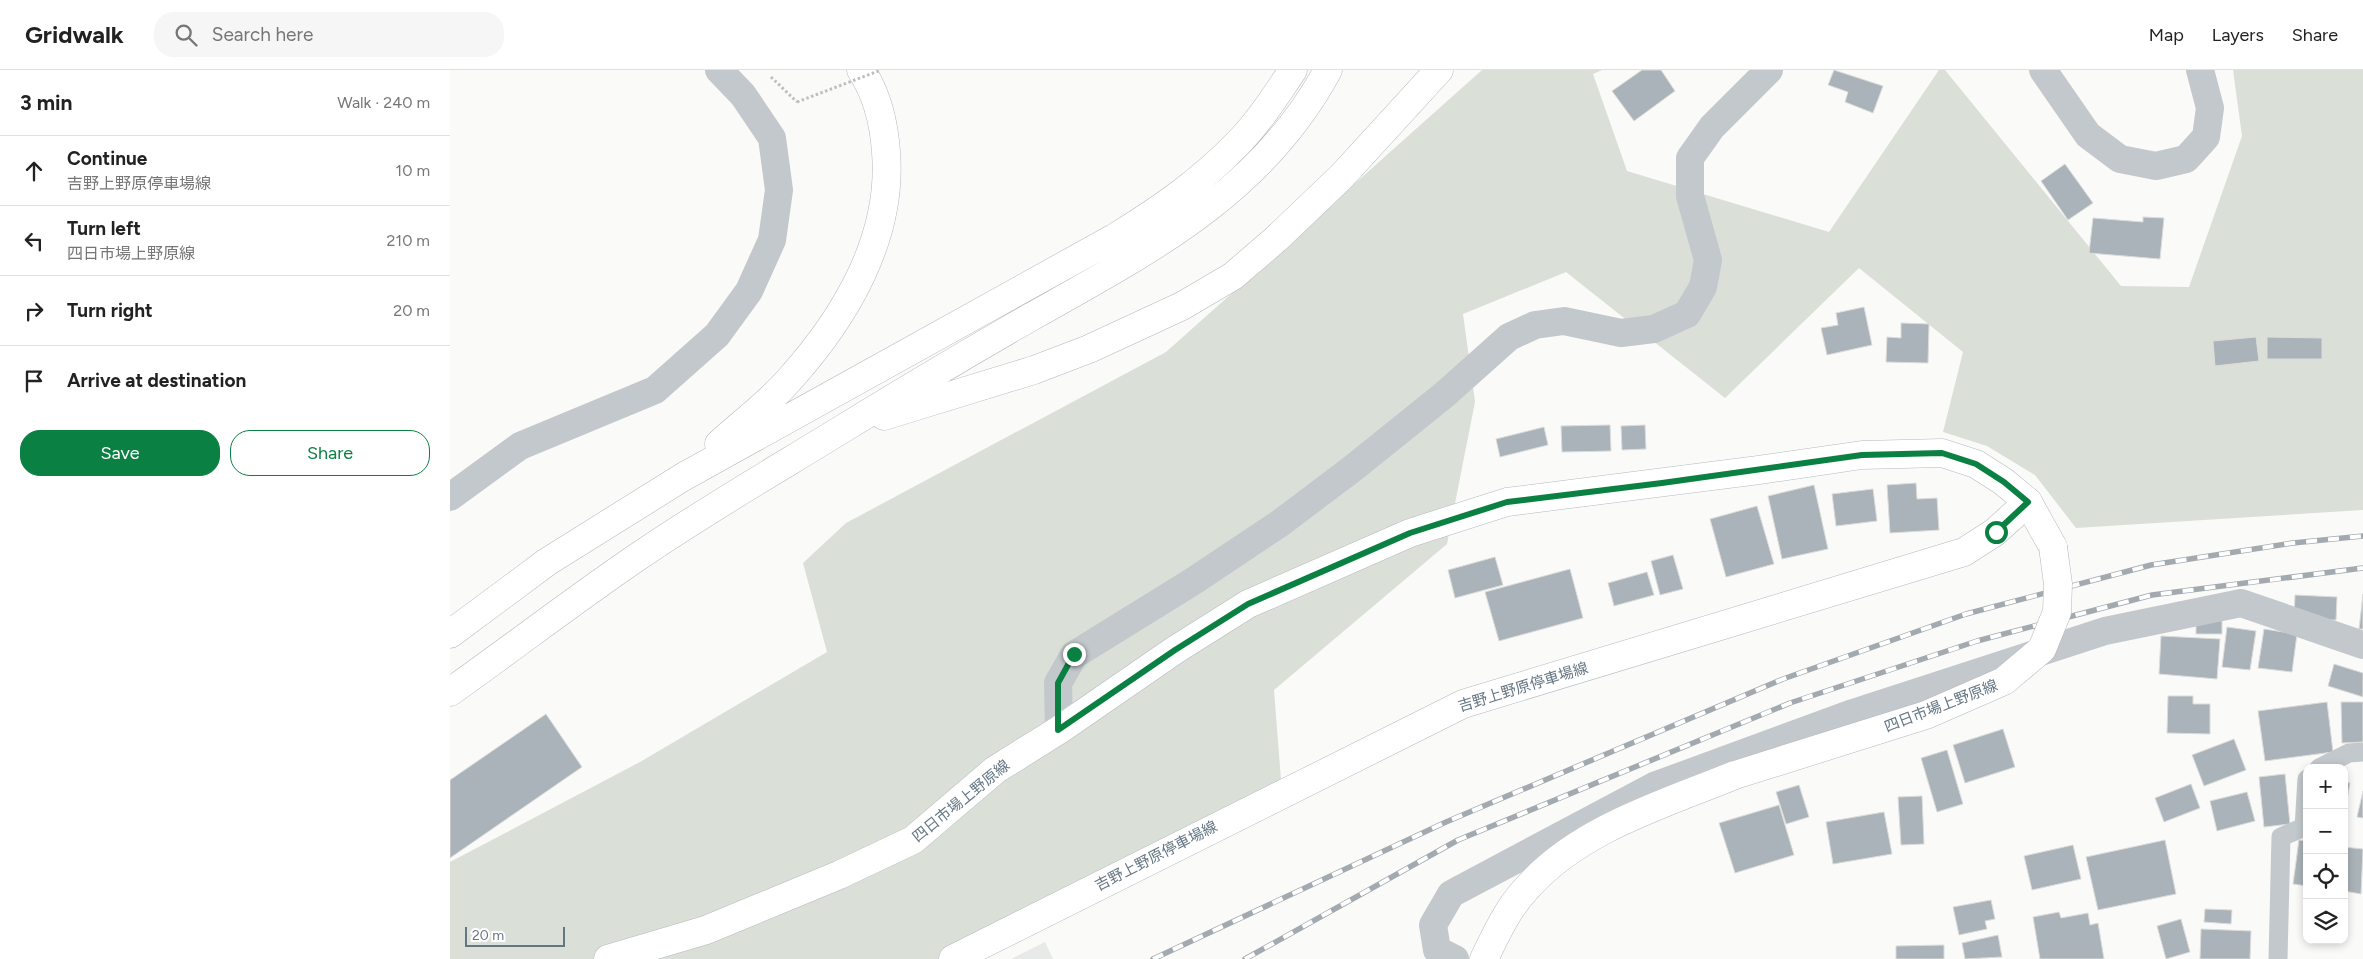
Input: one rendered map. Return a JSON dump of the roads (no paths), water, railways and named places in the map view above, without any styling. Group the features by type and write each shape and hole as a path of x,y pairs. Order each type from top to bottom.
{"main road":[{"path":"683,477 789,380 828,329 853,290 874,249 884,210 887,168 879,111 873,87 861,70"},
{"path":"450,634 547,562 683,477 1114,238 1151,215 1185,190 1238,144 1293,70"},
{"path":"450,692 637,558 844,428 968,353 1141,255 1189,224 1222,197 1278,144 1302,112 1328,70"},
{"path":"844,428 1034,370 1089,349 1182,306 1232,276 1276,240 1342,176 1439,70"},
{"name":"四日市場上野原線","path":"608,959 706,930 839,875 913,840 995,770 1058,730 1175,650 1248,604 1410,533 1507,502 1720,476 1862,455 1942,453 1976,464 2004,482 2028,502 2053,547 2058,584 2056,612 2042,649 2004,681 1926,715 1735,775 1596,834 1555,862 1526,888 1502,923 1484,959"},
{"name":"吉野上野原停車場線","path":"953,959 1463,704 1964,552 1996,532 2028,502"}],"street":[{"path":"450,497 520,446 654,390 717,335 749,291 772,240 779,190 772,138 743,95 720,70"},
{"path":"1058,730 1058,683 1074,654 1192,582 1279,524 1406,426 1510,336 1535,325 1564,321 1621,333 1654,329 1687,314 1703,288 1708,260 1690,196 1690,158 1712,127 1769,70"},
{"path":"2043,70 2088,135 2120,159 2156,166 2186,159 2206,137 2210,108 2200,70"},
{"path":"1454,959 1437,950 1433,924 1451,894 1654,786 1853,713 2105,631 2241,603 2363,645"}],"lane":[{"path":"2327,764 2349,753 2363,752"},
{"path":"2278,959 2281,837 2304,828 2305,809"}],"railway":[{"path":"1153,959 1446,822 1783,679 1966,614 2151,565 2293,543 2363,536"},
{"path":"1245,959 1458,840 1790,703 1977,641 2152,595 2363,568"}]}
